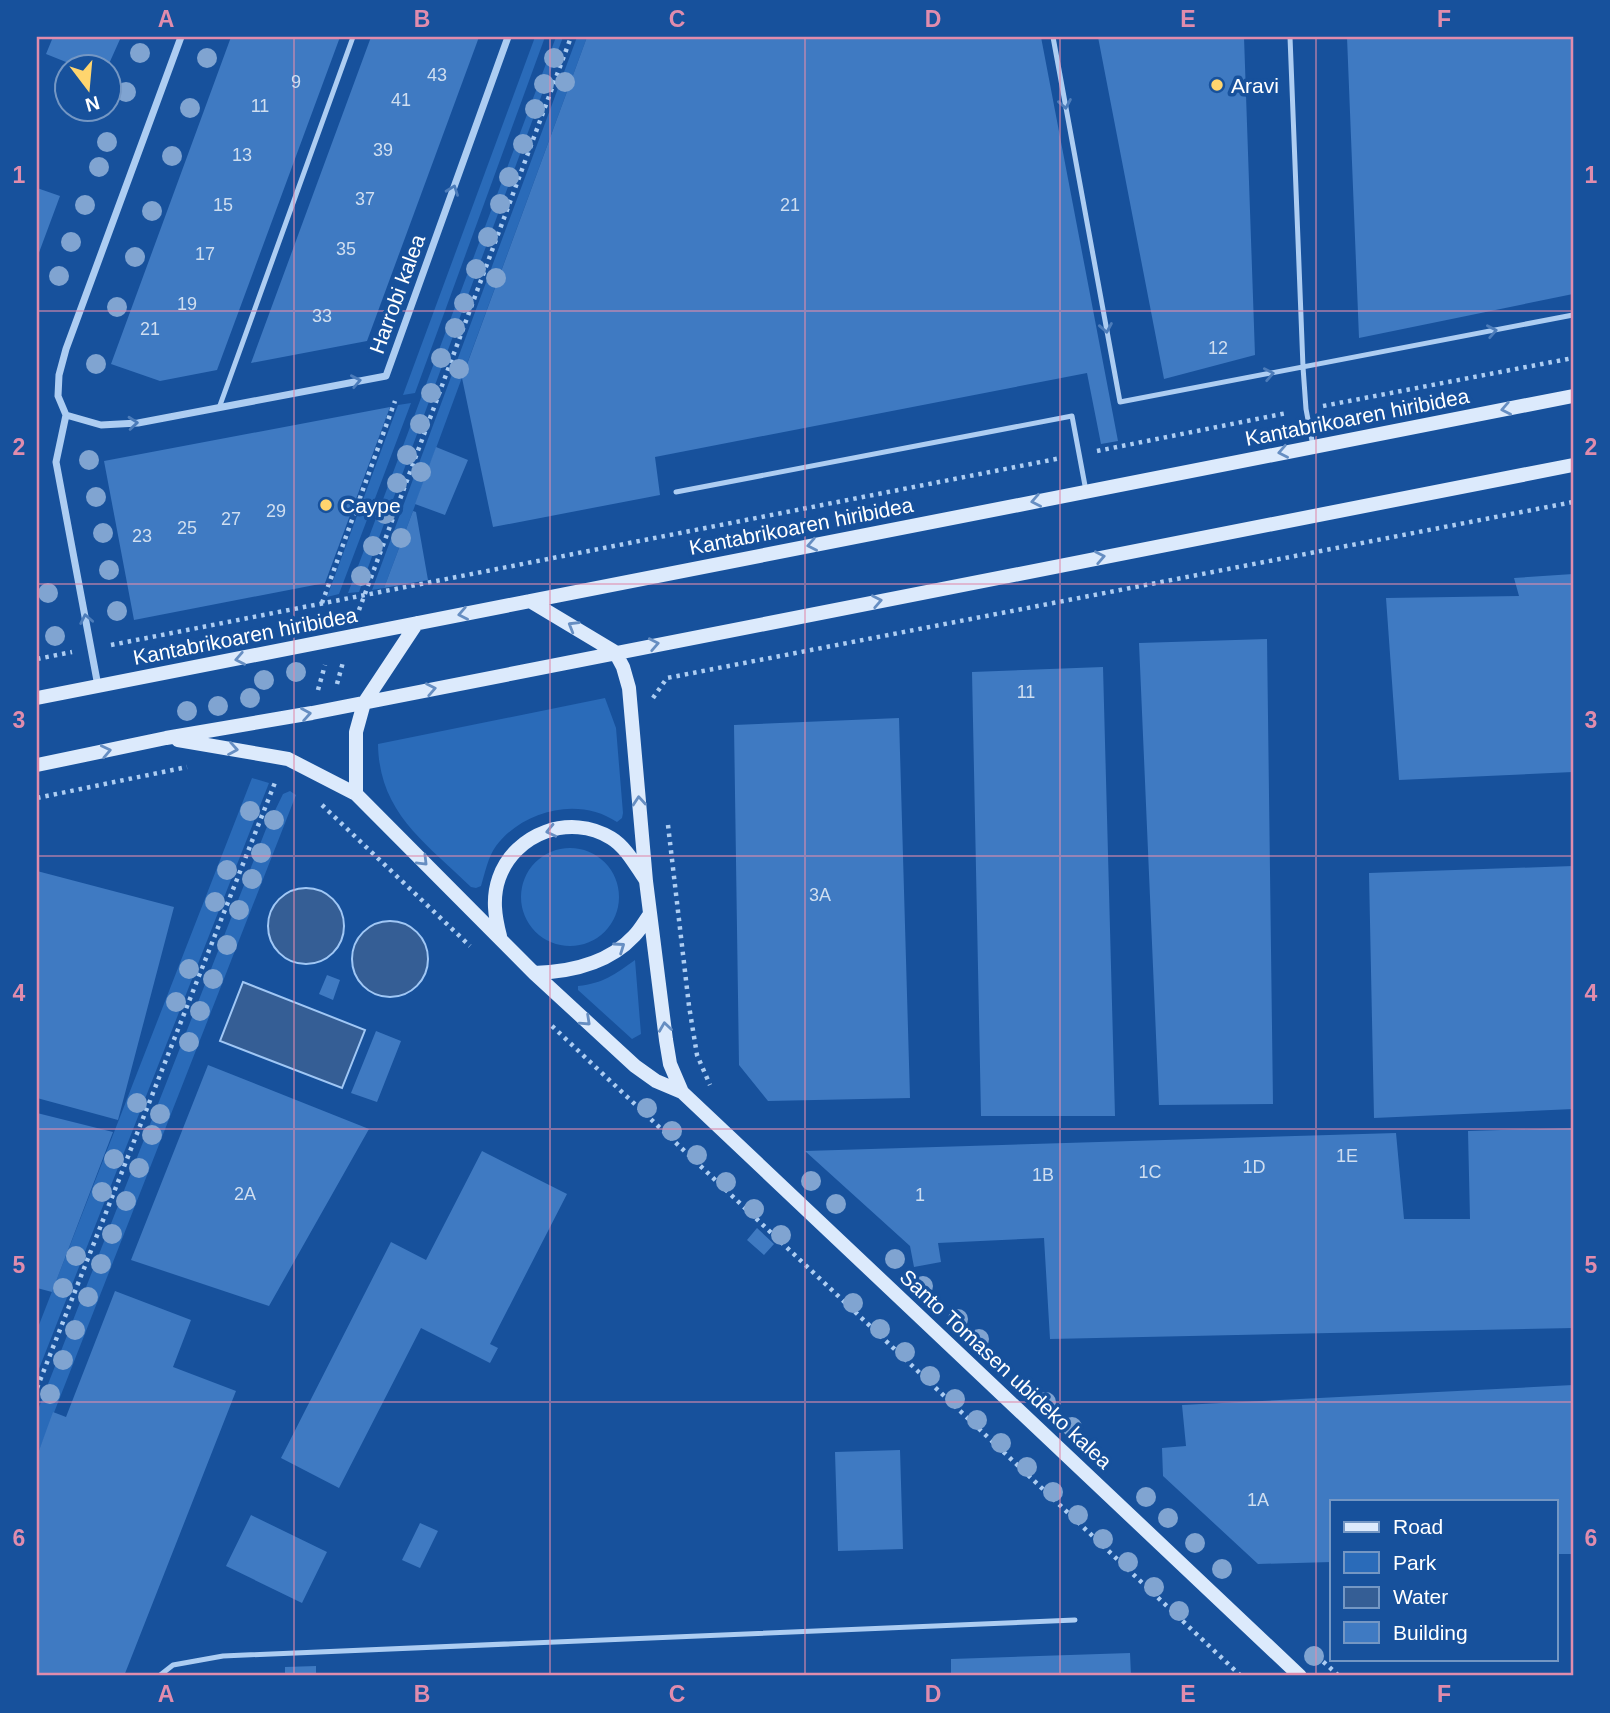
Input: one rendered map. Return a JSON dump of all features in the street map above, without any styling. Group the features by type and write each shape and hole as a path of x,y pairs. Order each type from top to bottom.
{"main road":[{"name":"Kantabrikoaren hiribidea","path":"37,698 1573,396"},
{"path":"37,765 1573,465"},
{"path":"530,601 615,652"},
{"path":"356,794 356,732 364,703 417,623"},
{"name":"Santo Tomasen ubideko kalea","path":"615,652 629,688 650,914 670,1064 682,1092"},
{"name":"Santo Tomasen ubideko kalea","path":"166,738 288,759 356,794 534,973 635,1066 656,1081 682,1092 1300,1676"},
{"name":"Santo Tomasen ubideko kalea","path":"501,939 495,914 499,877 514,852 544,831 582,828 611,838 629,856 646,881"},
{"path":"534,973 562,972 590,965 634,937 650,914"}],"street":[{"path":"97,686 56,462 66,415 58,397 59,375 66,349 181,37"},
{"name":"Harrobi kalea","path":"66,415 101,425 138,423 386,376 509,37"}],"lane":[{"path":"219,408 353,37"},
{"path":"1053,37 1120,402 1573,315"},
{"path":"1290,37 1303,367 1306,410 1313,446"},
{"path":"676,492 1072,416 1086,491"},
{"path":"159,1676 173,1665 223,1656 1074,1620"}],"path":[{"path":"37,659 391,592 1573,358"},
{"path":"322,603 396,401"},
{"path":"653,699 667,678 1573,502"},
{"path":"37,798 189,766"},
{"path":"264,775 286,785"},
{"path":"317,801 472,949"},
{"path":"667,819 697,1055 715,1095"},
{"path":"551,1025 1241,1676"},
{"path":"1308,1648 1339,1676"}],"green space":[{"path":"535,37 545,37 415,393 403,395"},
{"path":"556,37 563,37 359,592 348,593"},
{"path":"577,37 587,37 413,511 384,588 372,590"},
{"path":"411,403 339,594 327,597 398,405"},
{"path":"605,698 616,728 622,818 617,822 602,814 569,809 552,811 521,823 496,846 481,886 471,887 422,841 396,808 387,789 380,768 378,744"},
{"path":"252,778 269,783 37,1374 37,1330"},
{"path":"290,791 296,795 37,1456 37,1412 266,829 283,794"},
{"path":"570,848 589,852 605,862 615,878 619,897 615,916 605,932 589,942 570,946 551,942 535,932 525,916 521,897 525,878 535,862 551,852"},
{"path":"635,960 641,1034 632,1039 578,990 578,986 608,978"}],"water":[{"path":"306,888 320,891 333,899 341,912 344,926 341,940 333,953 320,961 306,964 292,961 279,953 271,940 268,926 271,912 279,899 292,891"},
{"path":"390,921 404,924 417,932 425,945 428,959 425,973 417,986 404,994 390,997 376,994 363,986 355,973 352,959 355,945 363,932 376,924"},
{"path":"243,982 365,1030 342,1088 220,1041"}],"building":[{"path":"53,37 121,37 114,52 52,52 52,56 46,54"},
{"path":"231,37 340,37 217,370 160,381 111,364"},
{"path":"371,37 479,37 367,341 251,363"},
{"path":"587,37 1041,37 1118,441 1101,444 1087,373 655,457 660,495 493,527 462,378"},
{"path":"1098,37 1244,37 1255,355 1164,379"},
{"path":"1347,37 1573,37 1573,294 1359,338"},
{"path":"37,188 60,196 37,258"},
{"path":"390,407 325,583 134,620 104,461"},
{"path":"436,447 468,460 445,515 415,504"},
{"path":"413,511 416,512 428,580 384,588"},
{"path":"1573,574 1573,772 1399,780 1386,598 1519,596 1514,578"},
{"path":"1267,639 1273,1104 1159,1105 1139,643"},
{"path":"1103,667 1115,1116 981,1116 972,672"},
{"path":"899,718 910,1098 768,1101 739,1065 734,725"},
{"path":"1573,866 1573,1109 1374,1118 1369,873"},
{"path":"37,871 174,907 118,1120 37,1098"},
{"path":"327,975 340,980 333,1000 319,994"},
{"path":"376,1031 401,1041 377,1102 351,1093"},
{"path":"208,1065 369,1129 269,1306 131,1260"},
{"path":"37,1113 113,1132 52,1292 37,1288"},
{"path":"1573,1128 1573,1328 1050,1339 1044,1238 938,1243 941,1262 914,1267 910,1246 805,1151 1396,1133 1404,1219 1470,1219 1468,1131"},
{"path":"482,1151 567,1194 490,1344 498,1348 490,1363 421,1328 339,1488 281,1458 391,1242 426,1260"},
{"path":"757,1228 774,1244 764,1255 747,1240"},
{"path":"115,1291 191,1320 173,1367 236,1391 124,1676 37,1676 37,1456 53,1412 66,1417"},
{"path":"1573,1385 1573,1554 1558,1554 1558,1500 1330,1500 1330,1562 1258,1564 1163,1476 1162,1448 1186,1446 1182,1405"},
{"path":"900,1450 903,1549 838,1551 835,1452"},
{"path":"251,1515 327,1552 302,1603 226,1566"},
{"path":"420,1523 438,1531 420,1568 402,1560"},
{"path":"1130,1653 1131,1676 951,1676 951,1659"},
{"path":"316,1666 316,1676 285,1676 285,1667"}],"place":[{"name":"Aravi","path":"1217,85"},
{"name":"Caype","path":"326,505"}]}
